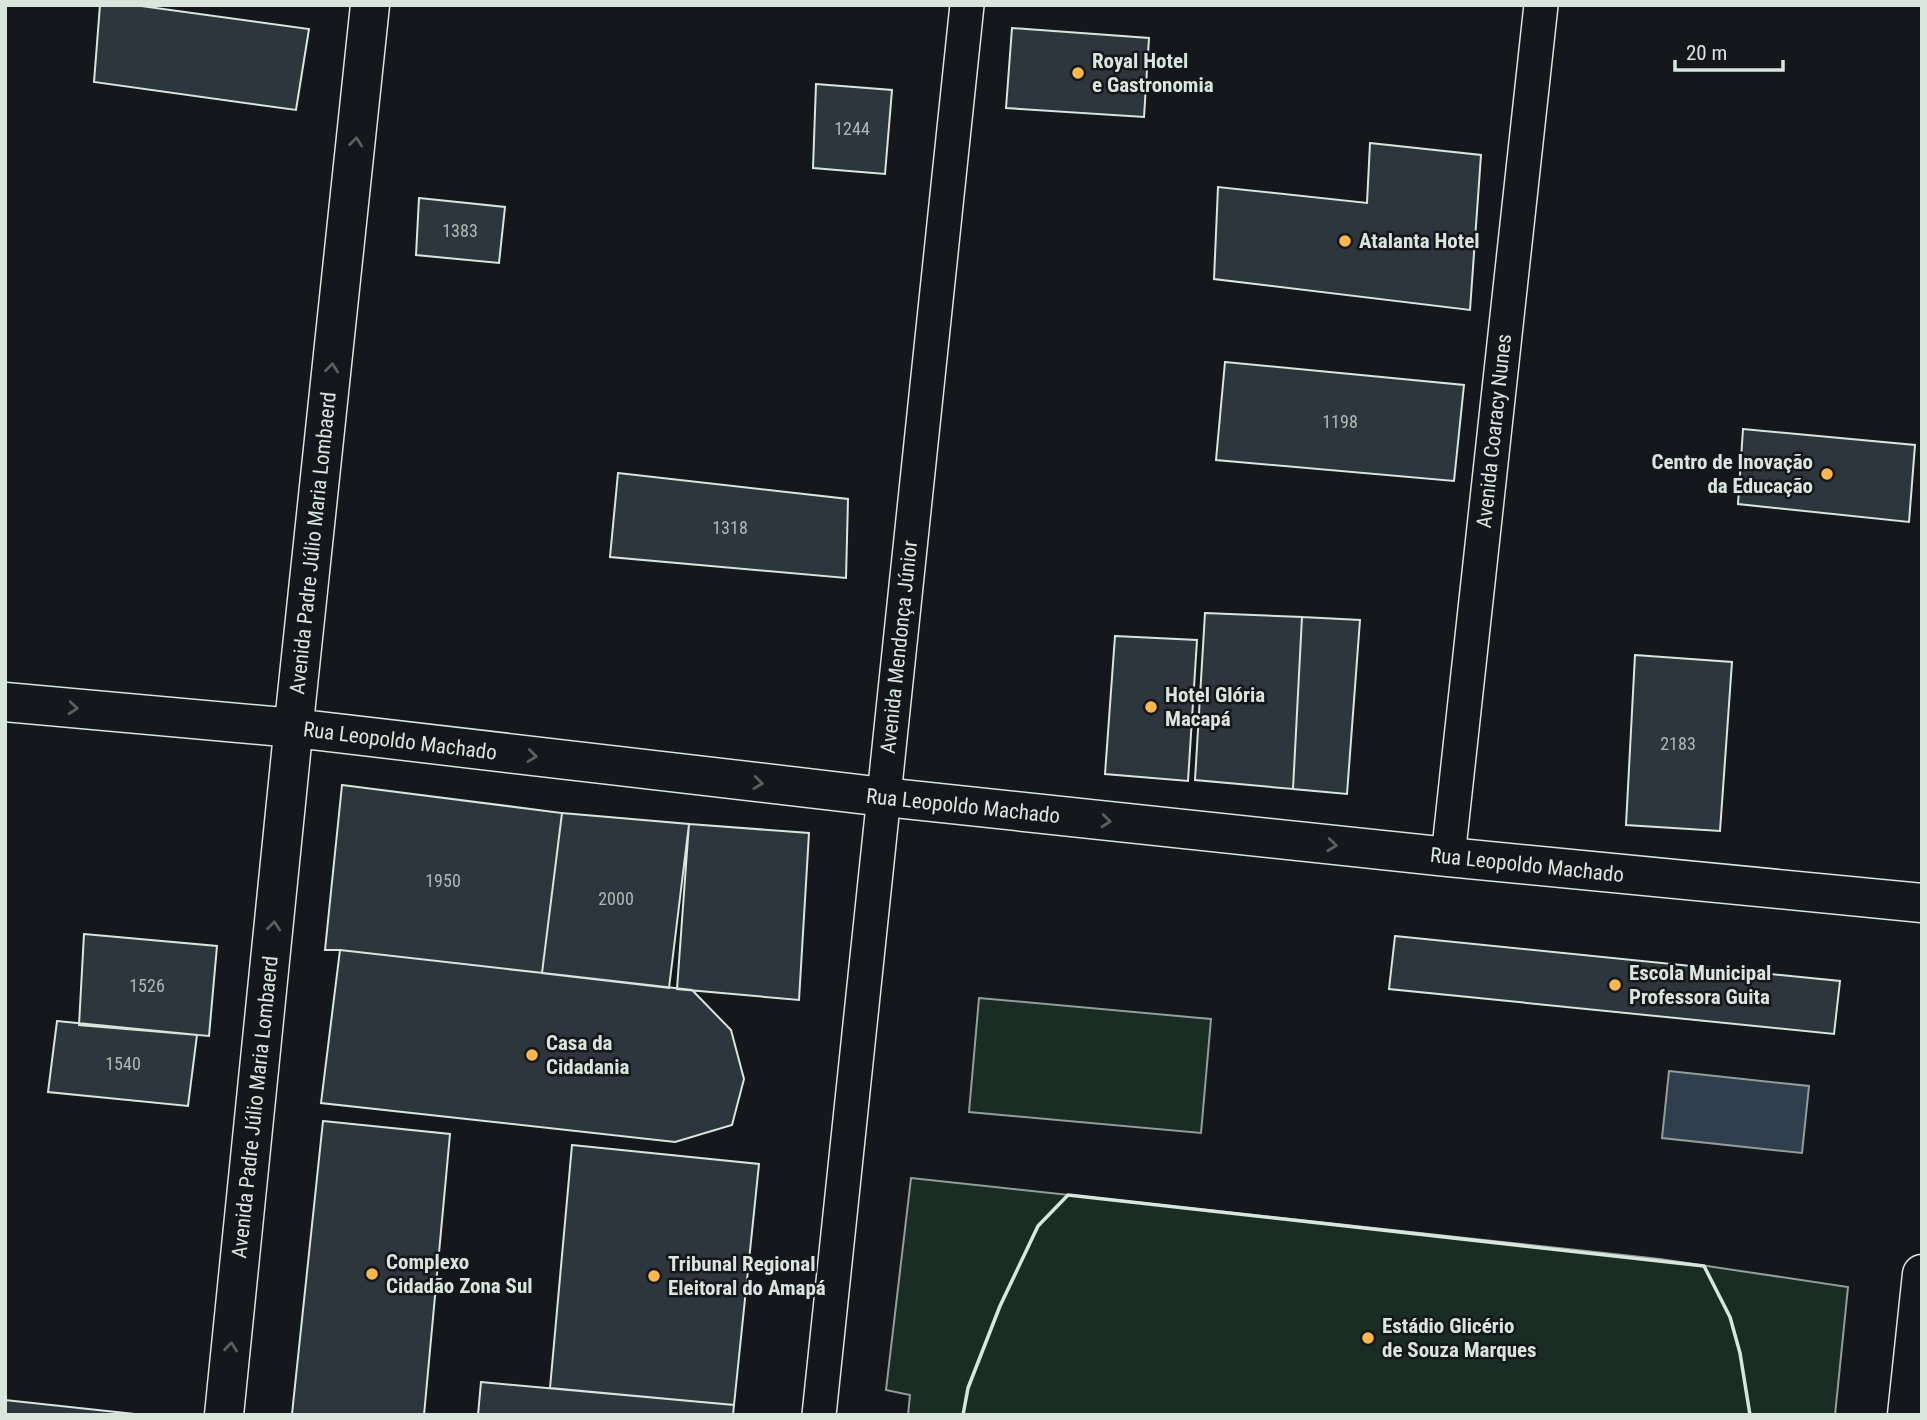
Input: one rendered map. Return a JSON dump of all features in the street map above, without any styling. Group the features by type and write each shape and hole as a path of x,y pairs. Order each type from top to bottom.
{"main road":[{"name":"Avenida Padre Júlio Maria Lombaerd","path":"224,1415 370,5"},
{"name":"Rua Leopoldo Machado","path":"5,702 294,728 884,797 1448,857 1922,903"},
{"path":"1907,1415 1922,1274"}],"street":[{"name":"Avenida Mendonça Júnior","path":"819,1415 967,5"},
{"name":"Avenida Coaracy Nunes","path":"1448,857 1541,5"}],"green space":[{"path":"979,998 1211,1019 1201,1133 969,1112"},
{"name":"Estádio Glicério de Souza Marques","path":"911,1178 1660,1259 1848,1287 1835,1415 908,1415 910,1395 886,1390"}],"water":[{"path":"1669,1071 1809,1086 1802,1153 1662,1138"}],"building":[{"path":"100,5 134,5 309,29 296,110 94,82"},
{"name":"Royal Hotel e Gastronomia","path":"1012,28 1149,38 1144,117 1006,108"},
{"path":"816,84 892,90 885,174 813,168"},
{"name":"Atalanta Hotel","path":"1370,143 1481,155 1470,310 1214,279 1218,187 1367,203"},
{"path":"419,198 505,207 499,263 416,255"},
{"path":"1225,362 1464,385 1454,481 1216,460"},
{"name":"Centro de Inovação da Educação","path":"1743,429 1915,445 1909,522 1738,504"},
{"path":"618,473 848,499 846,578 610,557"},
{"path":"1205,613 1302,617 1293,789 1195,780"},
{"path":"1302,617 1360,620 1347,794 1293,789"},
{"name":"Hotel Glória Macapá","path":"1115,636 1197,640 1188,781 1105,774"},
{"path":"1635,655 1732,662 1720,831 1626,825"},
{"path":"342,785 562,813 542,973 325,950"},
{"path":"562,813 689,824 669,988 542,973"},
{"path":"689,824 809,833 799,1000 677,989"},
{"path":"84,934 217,946 209,1036 79,1025"},
{"name":"Escola Municipal Professora Guita","path":"1395,936 1840,981 1834,1034 1389,989"},
{"name":"Casa da Cidadania","path":"340,950 692,990 731,1030 744,1079 732,1125 675,1142 321,1103"},
{"path":"57,1021 197,1035 188,1106 48,1092"},
{"name":"Complexo Cidadão Zona Sul","path":"323,1121 450,1134 424,1415 292,1414"},
{"name":"Tribunal Regional Eleitoral do Amapá","path":"572,1145 759,1164 734,1405 550,1388"},
{"path":"481,1382 734,1405 733,1415 478,1415"},
{"path":"5,1400 144,1415 5,1415"}],"wall":[{"path":"963,1415 968,1388 1000,1306 1038,1226 1068,1195 1704,1266 1730,1317 1740,1353 1750,1415"}],"place":[{"name":"Royal Hotel e Gastronomia","path":"1078,73"},
{"name":"Atalanta Hotel","path":"1345,241"},
{"name":"Centro de Inovação da Educação","path":"1827,474"},
{"name":"Hotel Glória Macapá","path":"1151,707"},
{"name":"Escola Municipal Professora Guita","path":"1615,985"},
{"name":"Casa da Cidadania","path":"532,1055"},
{"name":"Complexo Cidadão Zona Sul","path":"372,1274"},
{"name":"Tribunal Regional Eleitoral do Amapá","path":"654,1276"},
{"name":"Estádio Glicério de Souza Marques","path":"1368,1338"}]}
